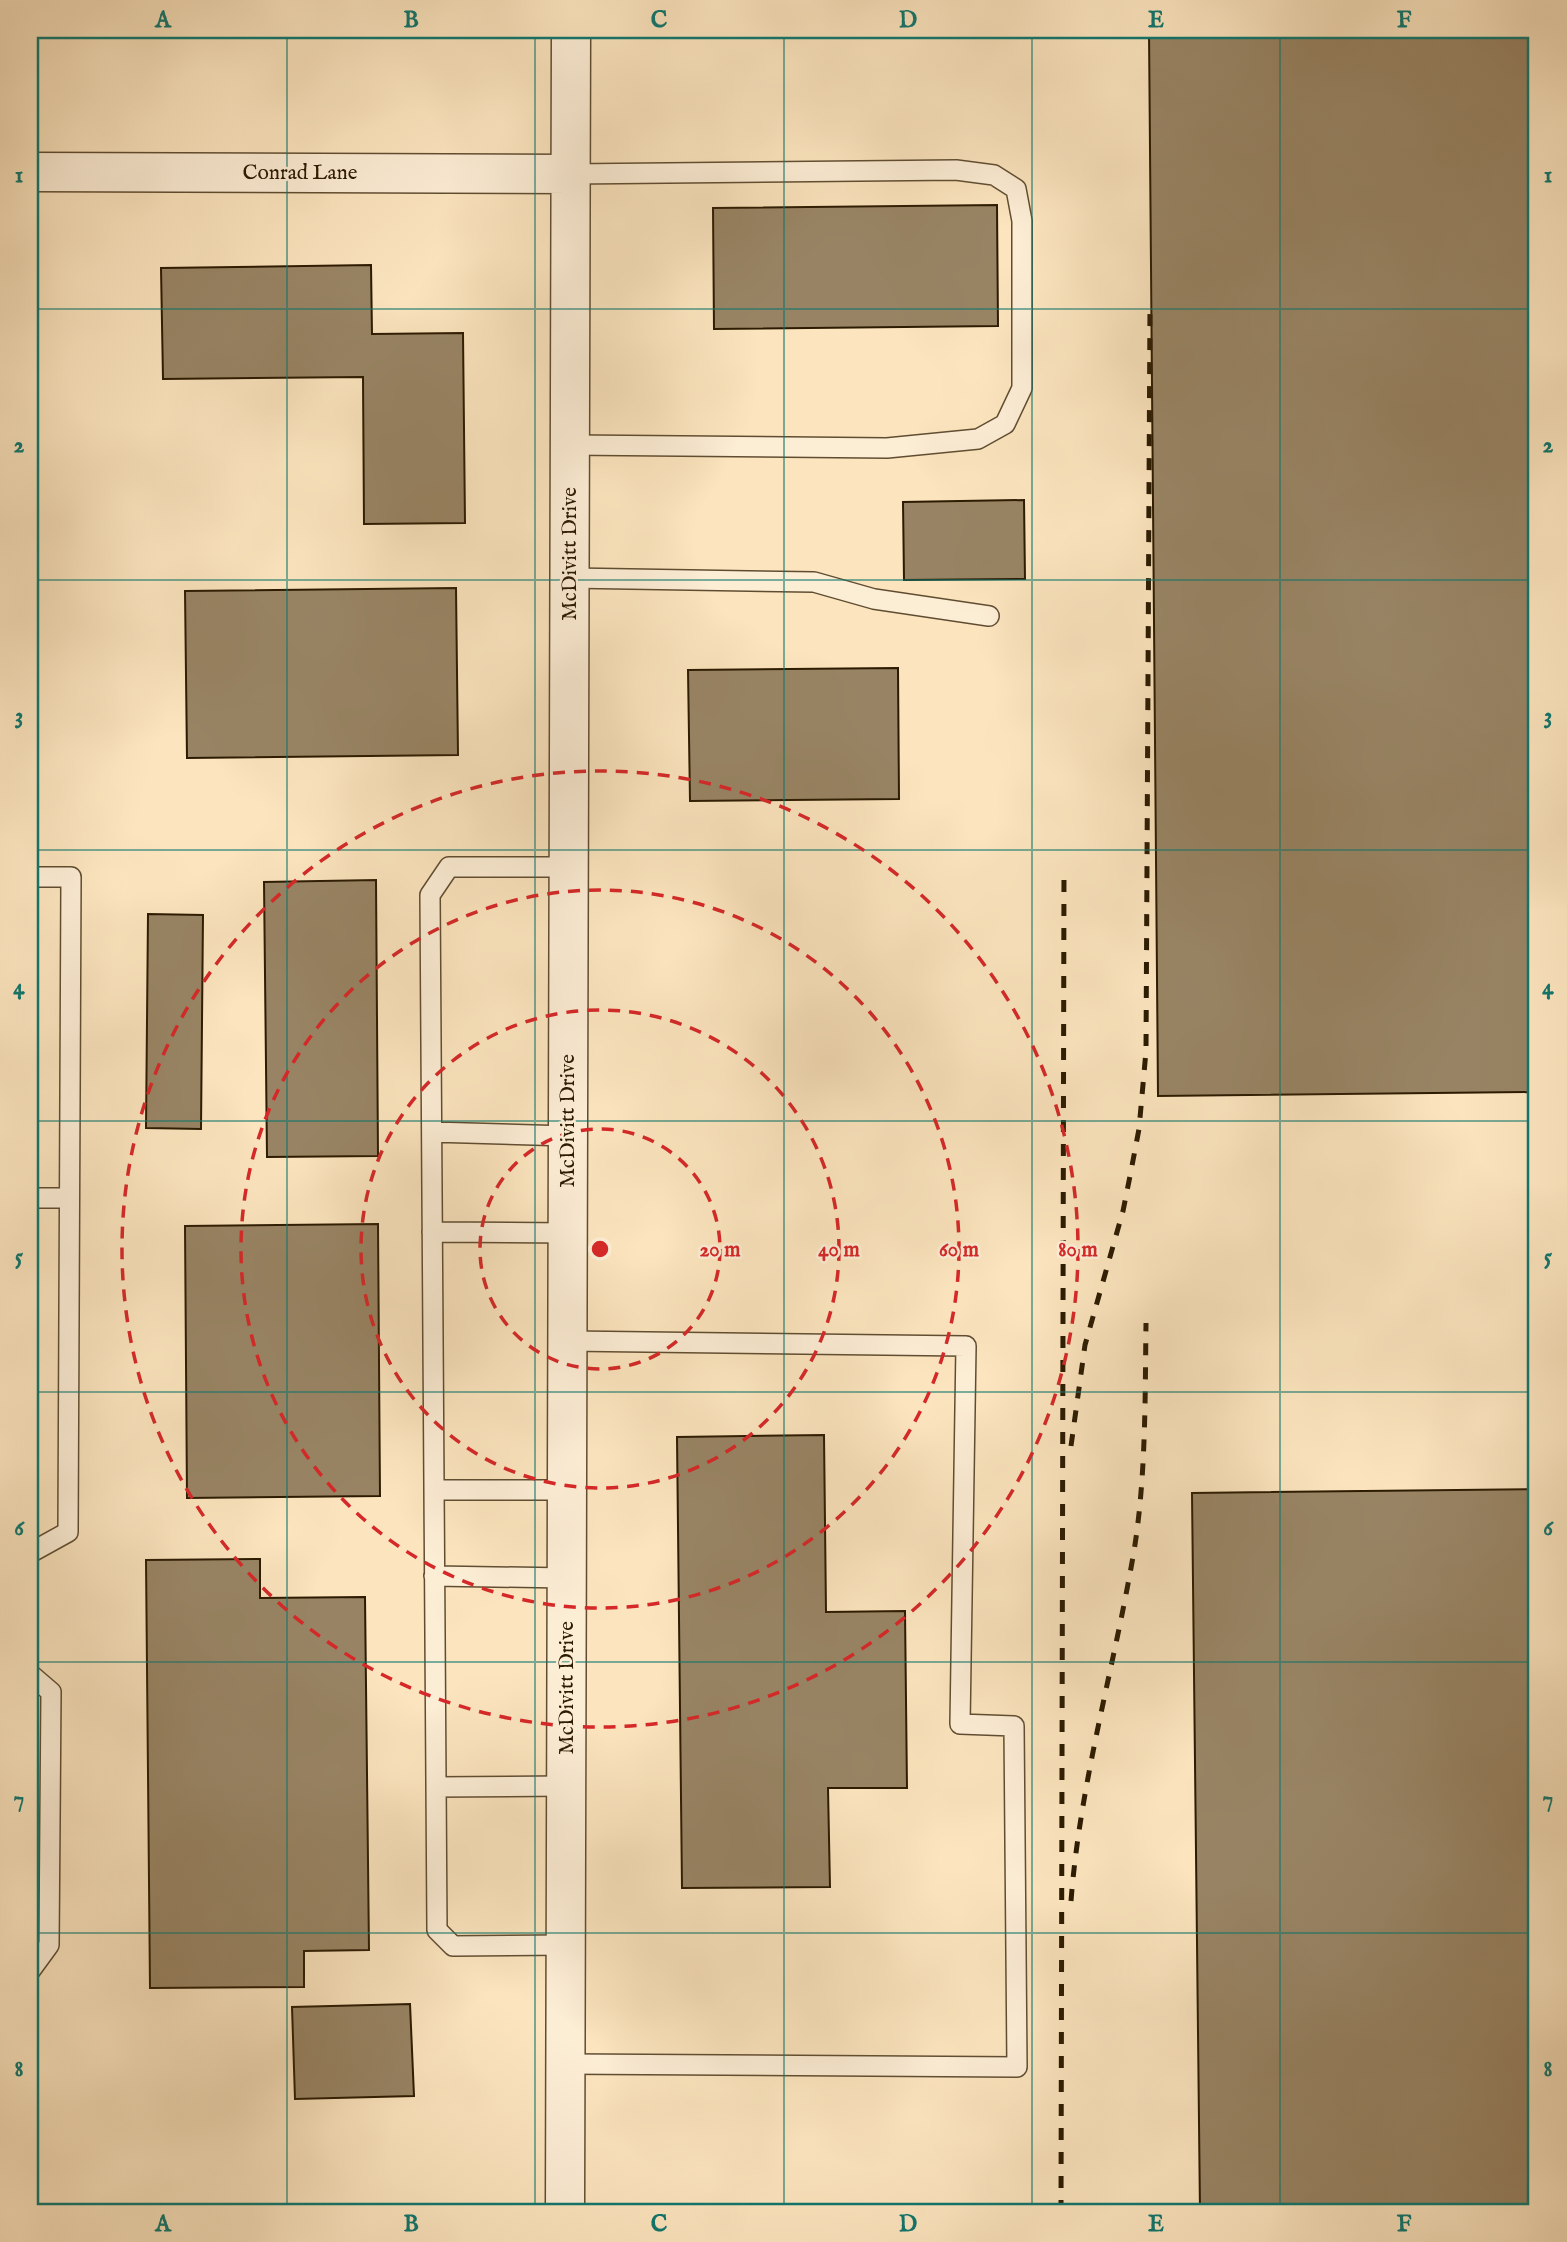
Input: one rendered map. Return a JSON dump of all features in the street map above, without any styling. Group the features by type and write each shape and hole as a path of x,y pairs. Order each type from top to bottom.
{"street":[{"name":"McDivitt Drive","path":"565,2212 571,30"},
{"name":"Conrad Lane","path":"30,172 571,174"}],"lane":[{"path":"570,445 887,448 978,439 1005,424 1022,388 1021,221 1016,189 994,175 956,170 571,174"},
{"path":"570,578 814,582 874,599 989,616"},
{"path":"566,1945 453,1946 437,1930 430,895 449,867 569,867"},
{"path":"30,877 71,877 68,1532 30,1553"},
{"path":"432,1132 568,1136"},
{"path":"30,1198 69,1198"},
{"path":"432,1232 568,1233"},
{"path":"566,2063 1017,2067 1014,1726 960,1724 966,1346 568,1341"},
{"path":"434,1490 567,1490"},
{"path":"434,1576 567,1578"},
{"path":"30,1674 51,1692 49,1945 30,1971"},
{"path":"436,1787 566,1786"}],"building":[{"path":"1149,30 1537,30 1537,1092 1158,1096"},
{"path":"997,205 998,326 714,329 713,208"},
{"path":"371,265 372,334 463,333 465,523 364,524 363,377 163,379 161,268"},
{"path":"1024,500 1025,579 904,580 903,502"},
{"path":"456,588 458,755 187,758 185,591"},
{"path":"898,668 899,799 690,801 688,670"},
{"path":"376,880 378,1156 267,1157 264,882"},
{"path":"148,914 203,915 201,1129 146,1128"},
{"path":"378,1224 380,1496 187,1498 185,1226"},
{"path":"824,1435 826,1612 905,1611 907,1788 828,1788 830,1887 682,1888 677,1437"},
{"path":"30,1436 31,1539 30,1539"},
{"path":"1537,1489 1537,2212 1200,2212 1192,1493"},
{"path":"260,1559 260,1598 365,1597 369,1950 304,1951 304,1987 150,1988 146,1560"},
{"path":"410,2004 414,2096 295,2099 292,2007"}],"railway":[{"path":"1071,1446 1085,1345 1123,1211 1139,1129 1146,1051 1150,304"},
{"path":"1061,2212 1064,868"},
{"path":"1071,1901 1082,1813 1138,1523 1144,1438 1146,1323"}]}
